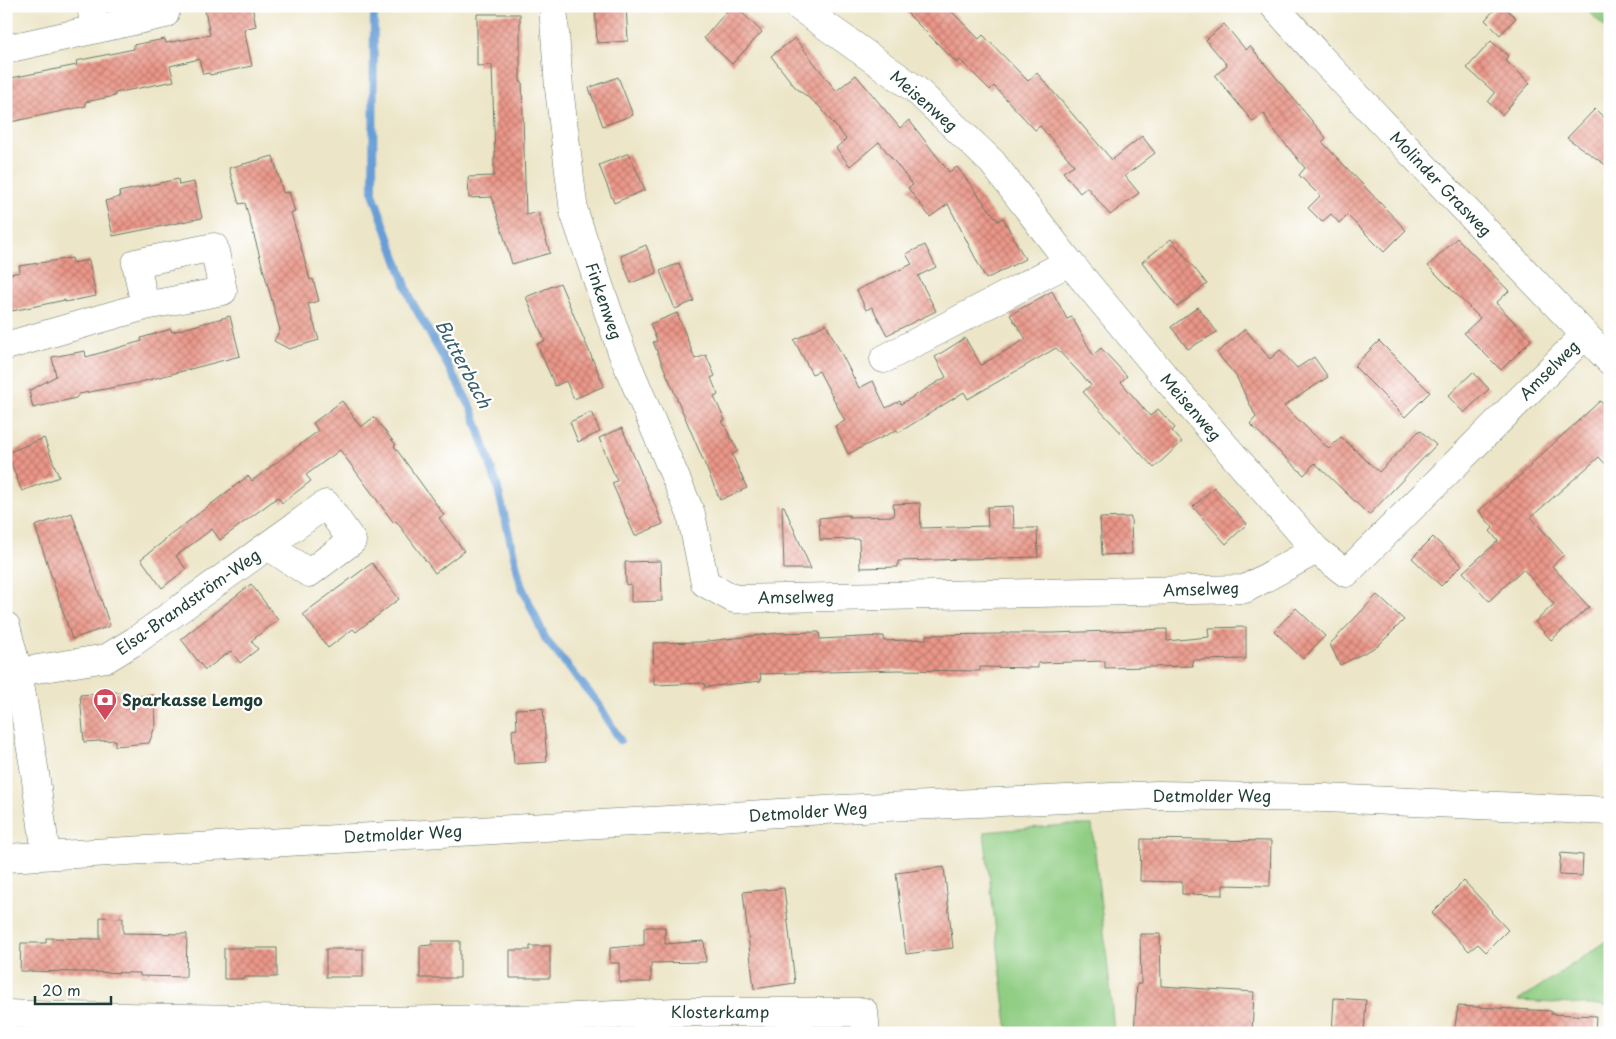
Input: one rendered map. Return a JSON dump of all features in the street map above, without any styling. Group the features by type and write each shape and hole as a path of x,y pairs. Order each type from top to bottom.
{"street":[{"path":"6,49 93,18 165,14 164,6"},
{"name":"Finkenweg","path":"553,6 559,88 574,212 622,352 691,514 705,582"},
{"name":"Meisenweg","path":"798,6 915,89 992,162 1069,262 1171,384 1316,550"},
{"name":"Molinder Grasweg","path":"1274,6 1324,62 1610,361"},
{"path":"884,359 1069,262"},
{"path":"6,346 145,306"},
{"name":"Amselweg","path":"705,582 734,599 1245,589 1316,550 1346,573 1585,335"},
{"name":"Elsa-Brandström-Weg","path":"18,672 108,658 135,641 268,546"},
{"path":"7,630 18,672 35,772 46,855"},
{"name":"Detmolder Weg","path":"6,858 840,809 1156,796 1325,798 1610,812"},
{"name":"Klosterkamp","path":"6,1014 556,1026 675,1012 865,1023"}],"green space":[{"path":"1583,6 1610,6 1610,32"},
{"path":"1064,825 1092,825 1114,1033 1008,1033 984,832"},
{"path":"1610,939 1610,1006 1518,1001"}],"building":[{"path":"204,6 252,6 256,26 244,29 252,66 210,75 209,73 203,74 199,59 170,66 174,81 115,93 115,96 85,102 86,106 6,123 6,79 77,65 76,61 134,49 133,45 165,39 166,43 210,35"},
{"path":"595,6 626,6 628,41 597,43"},
{"path":"731,6 735,6 762,32 732,64 704,38"},
{"path":"900,6 946,6 979,39 983,35 1028,81 1037,73 1112,160 1142,136 1155,153 1125,176 1139,193 1110,215 1087,187 1080,193 1063,172 1074,165 1040,126 1035,130 994,86 990,90 960,60 957,63"},
{"path":"1498,6 1503,6 1516,18 1500,35 1485,20"},
{"path":"477,14 520,14 520,82 522,82 526,215 538,212 550,253 512,264 492,197 469,198 468,177 494,176 495,158 492,65 477,66"},
{"path":"1224,24 1246,50 1250,46 1326,138 1322,142 1406,230 1384,252 1347,215 1339,223 1331,214 1322,222 1308,208 1320,196 1299,175 1305,168 1270,125 1264,113 1253,122 1215,76 1227,65 1206,40"},
{"path":"795,38 836,91 856,75 900,128 909,120 949,172 957,167 998,221 1003,218 1025,259 986,279 948,204 930,217 908,188 913,185 879,142 850,166 836,148 846,139 819,106 795,87 771,56"},
{"path":"1491,41 1508,56 1505,60 1530,83 1502,115 1488,102 1495,93 1467,68"},
{"path":"618,77 633,115 603,126 589,88"},
{"path":"1595,109 1610,123 1610,168 1567,138"},
{"path":"629,153 645,190 614,203 599,165"},
{"path":"273,156 283,193 289,192 295,212 291,213 310,280 313,279 319,301 308,304 319,340 289,349 274,341 280,330 245,203 239,204 229,168"},
{"path":"178,179 179,185 194,182 202,218 113,236 105,201 120,197 119,192"},
{"path":"1457,238 1509,291 1496,303 1531,340 1501,370 1464,333 1480,318 1428,266"},
{"path":"1171,239 1207,284 1177,307 1142,262"},
{"path":"646,245 657,273 631,283 621,256"},
{"path":"925,245 936,267 918,276 936,311 887,335 872,307 866,310 857,290 912,264 906,254"},
{"path":"72,258 73,263 89,260 96,296 65,302 65,300 12,311 6,275 20,272 19,266"},
{"path":"679,263 694,301 675,309 660,271"},
{"path":"560,283 604,386 574,399 566,381 555,386 537,344 545,341 526,297"},
{"path":"1052,291 1067,319 1072,317 1093,355 1101,348 1127,376 1121,382 1150,416 1158,409 1175,428 1172,431 1182,442 1154,468 1083,392 1091,385 1056,348 968,399 964,392 898,433 897,430 848,454 835,426 845,421 819,371 812,374 794,340 826,324 859,388 873,381 886,408 900,401 901,404 946,377 935,357 965,338 981,365 1026,339 1010,315"},
{"path":"1198,307 1217,332 1188,349 1171,327"},
{"path":"677,313 695,359 706,355 715,376 711,378 718,395 714,397 725,420 722,421 738,451 732,454 747,488 720,500 653,342 657,341 650,324"},
{"path":"230,316 240,356 137,383 79,394 76,398 33,408 29,391 56,376 52,357 85,351 86,357 142,341 141,338 171,329 172,332"},
{"path":"1245,329 1270,359 1280,350 1297,368 1314,357 1328,377 1284,406 1329,449 1341,437 1379,472 1420,430 1436,445 1369,515 1315,463 1304,475 1250,424 1256,417 1236,376 1217,353"},
{"path":"1379,341 1430,392 1405,417 1354,366"},
{"path":"1473,372 1489,389 1464,413 1448,396"},
{"path":"342,401 361,427 374,417 396,445 394,446 444,515 439,518 464,551 435,573 396,521 394,523 340,450 306,475 311,481 282,503 278,497 220,540 212,529 176,556 186,569 162,588 141,559 248,476 252,481 318,431 313,423"},
{"path":"1600,401 1610,412 1610,469 1599,457 1531,517 1564,555 1552,566 1589,607 1551,640 1535,622 1554,604 1523,569 1489,601 1463,572 1498,541 1490,531 1493,528 1479,511 1531,466"},
{"path":"591,412 600,432 578,442 570,422"},
{"path":"622,428 663,524 635,536 612,483 617,481 599,438"},
{"path":"44,438 59,477 22,491 7,453"},
{"path":"1214,487 1247,524 1226,544 1193,507"},
{"path":"920,503 921,528 988,526 987,507 1013,506 1014,528 1037,528 1038,557 898,561 898,567 860,568 859,539 820,540 819,518 849,515 849,517 894,516 893,504"},
{"path":"782,506 784,506 811,569 784,569"},
{"path":"72,513 110,626 72,639 35,526"},
{"path":"1131,517 1132,554 1102,555 1100,518"},
{"path":"1433,537 1462,565 1441,586 1412,558"},
{"path":"661,561 662,601 631,602 631,584 626,585 625,562"},
{"path":"372,563 399,599 356,632 353,629 328,648 303,614"},
{"path":"251,584 278,620 251,641 258,649 240,663 231,651 205,670 181,639"},
{"path":"1377,595 1404,620 1378,646 1340,665 1330,644"},
{"path":"1296,608 1325,636 1303,659 1274,631"},
{"path":"1246,627 1246,659 1192,660 1193,666 1105,668 1105,661 1038,663 1038,668 980,667 980,671 897,670 760,674 761,681 705,687 704,683 654,685 653,643 700,642 778,633 819,632 820,639 884,636 884,641 926,639 926,635 1167,629 1167,641 1209,637 1208,628"},
{"path":"129,691 129,697 154,695 156,724 149,743 115,746 115,740 84,742 80,695"},
{"path":"543,708 547,762 514,764 512,730 517,729 516,709"},
{"path":"1141,839 1271,841 1270,886 1223,885 1223,895 1182,894 1182,882 1140,881"},
{"path":"1561,853 1583,855 1582,876 1559,875"},
{"path":"944,867 953,948 906,954 896,873"},
{"path":"1464,881 1508,930 1486,952 1478,944 1469,951 1432,913"},
{"path":"784,888 795,983 754,989 743,892"},
{"path":"100,917 123,918 123,933 187,934 186,977 140,976 140,973 20,971 21,943 46,943 46,938 100,939"},
{"path":"644,927 665,927 665,944 704,941 706,962 651,963 651,982 619,982 619,963 610,963 610,948 644,945"},
{"path":"1140,934 1160,934 1161,986 1254,992 1252,1033 1134,1033 1137,984 1141,984"},
{"path":"432,941 460,941 460,978 420,978 420,946 432,945"},
{"path":"530,946 550,946 550,978 510,978 510,950 530,950"},
{"path":"224,948 277,948 277,977 224,979"},
{"path":"326,949 363,949 363,977 326,977"},
{"path":"1334,998 1366,1000 1364,1033 1332,1033"},
{"path":"1458,1006 1551,1011 1551,1014 1596,1016 1595,1033 1454,1033"}],"waterway":[{"name":"Butterbach","path":"374,6 373,193 411,300 472,409 497,485 521,585 546,640 598,703 620,740"}],"place":[{"name":"Sparkasse Lemgo","path":"105,721"}]}
